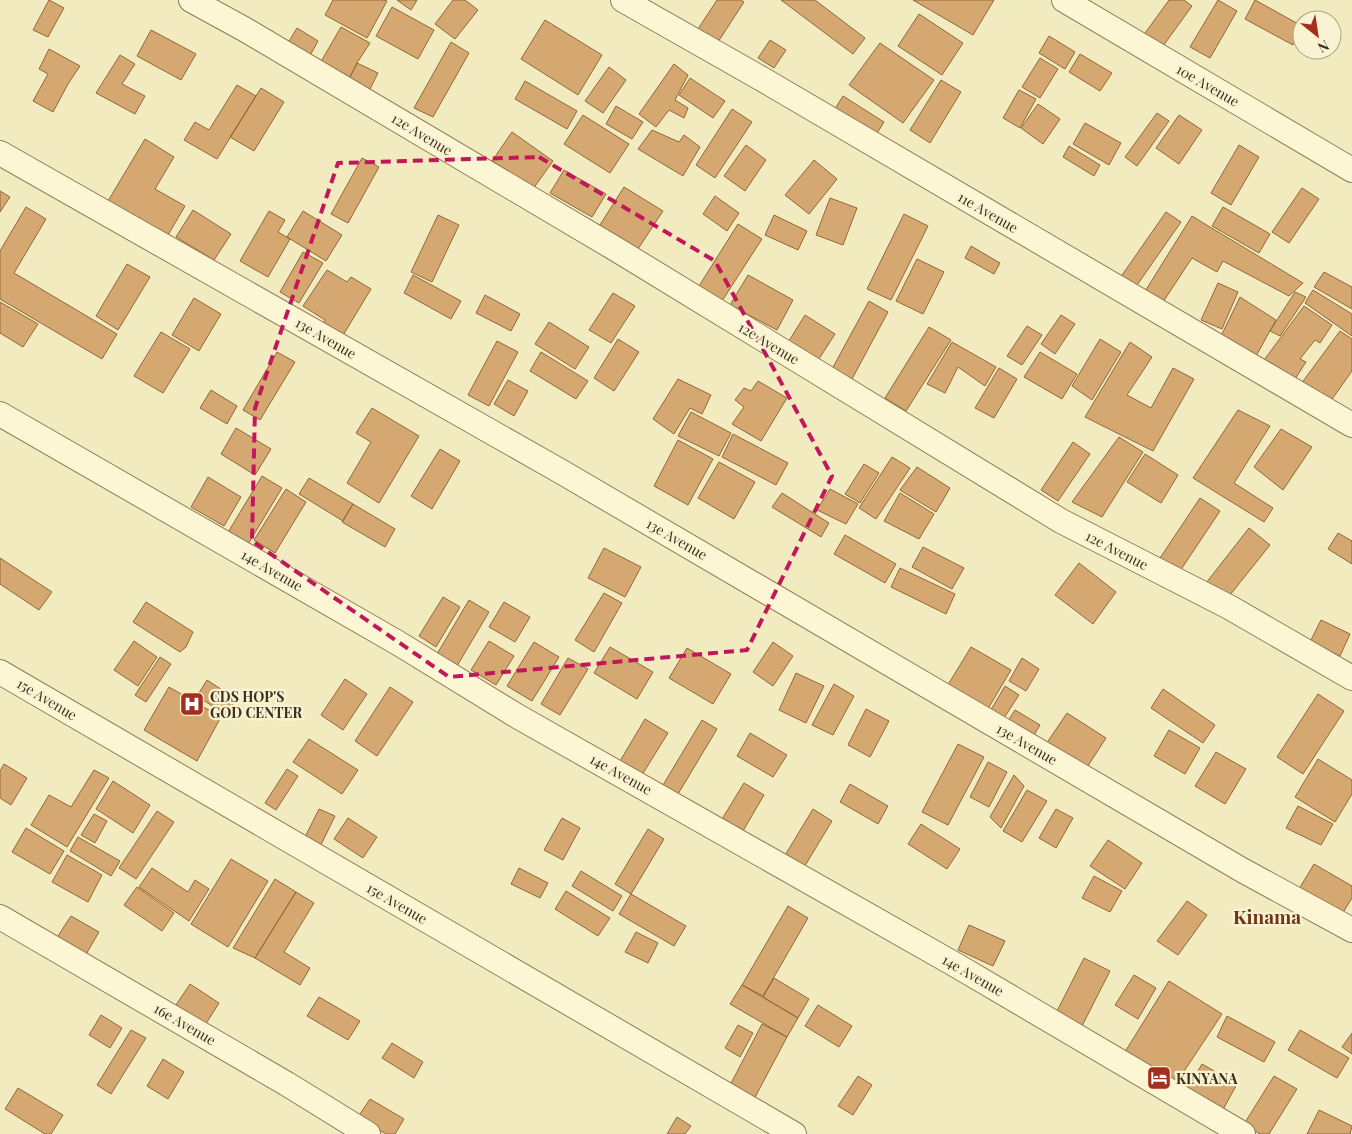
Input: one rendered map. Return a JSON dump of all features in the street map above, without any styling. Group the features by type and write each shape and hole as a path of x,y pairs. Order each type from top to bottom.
{"street":[{"name":"12e Avenue","path":"191,0 253,34 614,248 1061,521 1229,607 1352,678"},
{"name":"11e Avenue","path":"623,0 762,79 1352,425"},
{"name":"10e Avenue","path":"1064,0 1352,170"},
{"name":"13e Avenue","path":"0,153 560,471 1242,870 1352,930"},
{"name":"14e Avenue","path":"0,414 398,643 518,716 954,964 1243,1134"},
{"name":"15e Avenue","path":"0,672 794,1134"},
{"name":"16e Avenue","path":"0,917 287,1084 368,1134"}],"highlighted area":[{"path":"539,157 715,261 832,476 747,650 449,677 252,541 255,408 338,163"}],"building":[{"path":"49,0 64,8 48,37 33,30"},
{"path":"333,0 387,1 367,38 325,15"},
{"path":"397,0 417,0 411,10"},
{"path":"453,0 465,0 478,10 455,39 435,24"},
{"path":"717,0 741,0 744,2 718,42 698,29"},
{"path":"781,0 815,0 865,38 853,54"},
{"path":"913,0 994,0 973,35"},
{"path":"1169,0 1184,0 1192,6 1158,53 1140,40"},
{"path":"1218,0 1237,11 1210,58 1190,47"},
{"path":"1255,0 1292,20 1292,44 1245,19"},
{"path":"392,7 434,30 418,59 376,36"},
{"path":"919,14 963,43 942,75 898,46"},
{"path":"545,20 602,55 578,95 521,59"},
{"path":"341,27 370,43 346,85 319,65"},
{"path":"297,28 318,41 307,61 285,48"},
{"path":"151,30 196,54 181,80 137,56"},
{"path":"1049,36 1075,52 1065,69 1039,53"},
{"path":"770,40 786,50 774,68 758,58"},
{"path":"451,42 469,53 433,117 414,108"},
{"path":"880,43 934,80 903,123 849,85"},
{"path":"49,49 80,66 53,112 33,101 48,74 39,69"},
{"path":"1080,54 1112,73 1100,91 1069,72"},
{"path":"120,55 135,64 122,84 145,96 135,114 96,93"},
{"path":"1040,58 1058,69 1040,98 1022,87"},
{"path":"357,63 378,73 367,95 346,85"},
{"path":"674,64 688,75 675,100 688,108 684,118 669,110 656,127 639,114"},
{"path":"609,67 626,80 603,113 585,101"},
{"path":"690,78 725,101 713,118 679,95"},
{"path":"941,80 961,92 930,143 910,130"},
{"path":"525,81 577,111 567,129 515,99"},
{"path":"237,85 256,96 217,159 184,140 195,122 209,130"},
{"path":"261,88 284,102 254,151 230,137"},
{"path":"1019,90 1036,99 1020,128 1003,118"},
{"path":"843,96 884,122 874,138 833,112"},
{"path":"1038,104 1060,119 1043,144 1021,128"},
{"path":"616,106 643,122 632,139 606,124"},
{"path":"732,109 752,122 715,178 696,165"},
{"path":"1157,113 1169,121 1137,166 1125,157"},
{"path":"583,115 629,144 610,173 564,144"},
{"path":"1179,115 1202,130 1179,164 1156,148"},
{"path":"1085,123 1121,143 1109,165 1073,144"},
{"path":"652,130 679,142 684,135 700,147 683,176 638,149"},
{"path":"512,132 553,161 533,189 492,161"},
{"path":"145,139 174,157 155,189 185,206 168,235 108,201"},
{"path":"746,145 766,160 745,191 724,176"},
{"path":"1239,145 1259,157 1231,205 1211,193"},
{"path":"1069,146 1100,165 1094,176 1063,157"},
{"path":"362,158 379,167 348,223 331,214"},
{"path":"814,160 837,179 809,214 785,195"},
{"path":"564,170 606,194 592,217 550,193"},
{"path":"624,187 663,211 636,252 598,228"},
{"path":"1302,188 1319,199 1289,243 1272,232"},
{"path":"0,191 10,197 0,212"},
{"path":"715,196 739,213 727,231 703,214"},
{"path":"830,198 857,208 843,245 816,235"},
{"path":"26,207 46,219 14,273 117,334 102,359 0,299 0,251"},
{"path":"1223,207 1270,234 1259,253 1212,226"},
{"path":"193,210 231,234 214,260 176,237"},
{"path":"269,211 285,220 278,232 290,239 268,277 240,261"},
{"path":"303,211 342,235 326,261 287,237"},
{"path":"1166,212 1181,222 1135,288 1120,278"},
{"path":"904,214 928,226 891,300 867,289"},
{"path":"438,215 459,225 432,282 411,272"},
{"path":"774,215 807,231 798,250 765,235"},
{"path":"1192,216 1303,283 1289,296 1223,261 1217,272 1192,258 1161,305 1144,293"},
{"path":"738,224 762,239 722,301 699,286"},
{"path":"971,246 1000,263 994,274 965,258"},
{"path":"303,252 323,263 299,303 280,292"},
{"path":"917,259 944,272 923,314 896,301"},
{"path":"127,264 150,277 118,330 96,316"},
{"path":"327,270 347,282 351,277 371,289 342,337 322,325 325,320 303,306"},
{"path":"1324,272 1352,287 1352,309 1314,287"},
{"path":"413,275 461,301 451,319 404,293"},
{"path":"748,275 793,300 777,330 730,305"},
{"path":"1218,283 1238,292 1222,329 1201,320"},
{"path":"1313,290 1352,314 1352,336 1305,303"},
{"path":"1295,292 1306,297 1280,336 1270,331"},
{"path":"613,293 635,306 611,343 589,330"},
{"path":"485,295 520,314 511,331 476,313"},
{"path":"1240,297 1276,320 1256,356 1221,336"},
{"path":"194,298 221,314 199,351 172,335"},
{"path":"869,301 888,312 852,379 832,369"},
{"path":"0,302 38,324 23,347 0,333"},
{"path":"1304,306 1332,325 1320,343 1315,340 1300,359 1306,362 1295,379 1264,360"},
{"path":"805,315 835,334 817,362 787,344"},
{"path":"1061,315 1075,324 1055,354 1041,344"},
{"path":"549,322 589,347 575,369 535,344"},
{"path":"1027,326 1042,335 1022,365 1007,356"},
{"path":"929,327 951,340 906,411 885,398"},
{"path":"1340,331 1352,339 1352,371 1330,402 1301,384"},
{"path":"161,332 190,349 163,393 134,376"},
{"path":"618,339 639,352 614,391 594,378"},
{"path":"1100,339 1121,352 1092,400 1072,386"},
{"path":"497,341 518,352 489,406 468,395"},
{"path":"952,342 996,367 985,386 958,367 945,393 927,384"},
{"path":"1130,342 1152,357 1127,395 1151,408 1173,368 1194,379 1153,451 1085,417"},
{"path":"277,352 295,362 260,420 243,410"},
{"path":"541,352 588,381 576,399 530,371"},
{"path":"1040,352 1077,374 1062,399 1024,377"},
{"path":"999,368 1017,379 994,418 975,408"},
{"path":"678,379 711,395 702,414 690,408 674,434 653,419"},
{"path":"508,380 528,391 514,416 494,404"},
{"path":"758,381 787,398 761,441 732,424 744,407 735,400 744,388 751,391"},
{"path":"211,390 237,406 227,424 200,408"},
{"path":"372,408 419,436 379,503 347,483 371,442 356,433"},
{"path":"1238,410 1270,426 1234,483 1273,508 1264,522 1193,478"},
{"path":"691,412 731,433 719,456 678,436"},
{"path":"236,428 271,449 255,475 221,454"},
{"path":"1281,429 1312,447 1283,490 1254,467"},
{"path":"733,434 788,463 776,485 722,457"},
{"path":"1119,437 1143,452 1102,517 1072,502"},
{"path":"678,440 713,459 688,505 654,486"},
{"path":"1073,442 1090,454 1058,501 1041,490"},
{"path":"440,449 460,461 432,509 411,496"},
{"path":"1145,454 1178,475 1161,503 1127,482"},
{"path":"892,457 910,468 876,519 859,508"},
{"path":"719,462 755,482 734,519 698,498"},
{"path":"864,464 879,473 860,503 845,494"},
{"path":"917,467 950,488 936,512 900,490"},
{"path":"262,476 282,488 247,546 227,534"},
{"path":"208,477 241,497 224,526 191,507"},
{"path":"309,478 353,504 343,521 299,494"},
{"path":"286,489 306,502 275,553 254,540"},
{"path":"830,489 858,504 846,524 817,510"},
{"path":"782,493 829,523 821,537 772,507"},
{"path":"900,493 934,514 919,539 884,521"},
{"path":"1200,498 1220,511 1176,577 1156,564"},
{"path":"353,504 395,529 385,547 342,522"},
{"path":"1249,528 1270,545 1226,600 1206,583"},
{"path":"1338,533 1352,541 1352,564 1328,549"},
{"path":"845,535 896,564 885,583 834,554"},
{"path":"923,547 964,568 952,589 912,567"},
{"path":"604,548 641,567 625,597 588,578"},
{"path":"0,558 52,592 39,610 0,584"},
{"path":"1079,563 1116,592 1093,624 1055,595"},
{"path":"900,568 955,594 946,614 891,587"},
{"path":"604,593 622,603 594,652 575,640"},
{"path":"443,597 460,607 436,647 419,636"},
{"path":"469,600 489,612 457,666 437,654"},
{"path":"146,602 193,632 186,647 180,652 133,622"},
{"path":"504,602 530,617 515,642 489,627"},
{"path":"1321,620 1350,634 1340,656 1310,642"},
{"path":"134,641 157,657 138,686 114,670"},
{"path":"489,641 514,656 496,685 471,670"},
{"path":"534,642 559,657 532,701 507,686"},
{"path":"773,642 793,656 773,686 753,672"},
{"path":"610,647 653,672 637,699 594,673"},
{"path":"971,647 1011,670 986,712 946,688"},
{"path":"687,648 731,674 713,704 669,678"},
{"path":"160,657 171,664 146,702 135,695"},
{"path":"568,658 588,669 560,715 541,704"},
{"path":"1022,658 1039,669 1026,691 1009,681"},
{"path":"796,673 824,686 806,723 779,710"},
{"path":"345,679 367,694 343,730 321,715"},
{"path":"207,680 236,699 226,715 197,696"},
{"path":"834,684 854,696 833,735 812,725"},
{"path":"1005,686 1019,695 1002,721 989,713"},
{"path":"169,687 221,717 197,761 144,730"},
{"path":"390,687 413,702 377,756 355,741"},
{"path":"1163,689 1215,725 1203,743 1151,708"},
{"path":"1318,694 1344,711 1303,774 1277,757"},
{"path":"866,709 889,721 870,757 848,745"},
{"path":"1015,710 1040,725 1030,742 1004,727"},
{"path":"1067,713 1106,738 1084,772 1044,747"},
{"path":"645,719 668,733 642,775 620,761"},
{"path":"702,720 717,729 678,794 663,785"},
{"path":"1169,730 1200,748 1185,774 1154,756"},
{"path":"750,733 787,755 773,777 737,756"},
{"path":"309,739 358,770 342,794 293,762"},
{"path":"958,744 984,757 948,825 922,812"},
{"path":"1216,752 1246,769 1225,804 1195,786"},
{"path":"1318,759 1352,780 1352,794 1335,822 1295,797"},
{"path":"988,762 1007,772 989,807 970,797"},
{"path":"4,764 27,778 11,805 0,798 0,771"},
{"path":"287,769 298,776 276,810 265,803"},
{"path":"94,770 109,778 67,847 31,825 49,795 71,807"},
{"path":"1014,775 1024,786 1001,828 990,817"},
{"path":"113,781 150,805 133,833 96,809"},
{"path":"744,783 764,795 740,836 719,824"},
{"path":"850,784 888,806 878,824 840,802"},
{"path":"1027,790 1047,801 1022,842 1003,831"},
{"path":"1298,806 1333,824 1321,845 1286,828"},
{"path":"319,809 335,816 317,853 301,845"},
{"path":"813,809 832,821 803,869 784,857"},
{"path":"1056,809 1073,818 1056,848 1039,838"},
{"path":"157,811 174,822 136,879 119,868"},
{"path":"94,814 107,821 95,843 81,835"},
{"path":"348,818 377,837 363,858 334,839"},
{"path":"562,818 580,828 563,860 544,850"},
{"path":"921,824 960,849 947,869 908,844"},
{"path":"26,828 64,851 50,874 12,852"},
{"path":"648,829 664,839 631,894 615,884"},
{"path":"78,837 120,861 111,876 70,851"},
{"path":"1108,840 1142,863 1125,889 1090,866"},
{"path":"67,855 102,875 88,902 52,882"},
{"path":"231,859 268,881 228,947 191,924"},
{"path":"1314,864 1352,886 1352,898 1339,919 1296,894"},
{"path":"152,868 188,892 195,880 209,889 189,921 139,887"},
{"path":"519,868 548,883 540,898 511,884"},
{"path":"581,871 622,896 613,911 572,886"},
{"path":"1094,876 1122,891 1110,912 1082,898"},
{"path":"275,879 296,892 255,958 233,948"},
{"path":"137,887 174,913 162,931 124,905"},
{"path":"566,891 610,918 598,936 555,909"},
{"path":"296,892 314,903 284,952 310,968 300,985 255,958"},
{"path":"631,894 686,926 674,946 619,914"},
{"path":"1187,901 1207,915 1178,955 1157,941"},
{"path":"788,906 808,918 763,996 742,985"},
{"path":"71,916 99,932 85,956 56,939"},
{"path":"969,925 1005,941 993,966 958,950"},
{"path":"636,932 658,943 648,963 625,952"},
{"path":"1084,958 1110,971 1082,1026 1056,1013"},
{"path":"1134,975 1156,988 1138,1019 1115,1005"},
{"path":"774,978 809,999 798,1018 763,997"},
{"path":"1169,981 1222,1014 1173,1088 1123,1055"},
{"path":"190,984 219,1003 202,1030 172,1011"},
{"path":"742,985 798,1018 787,1037 730,1004"},
{"path":"319,997 360,1021 348,1040 307,1016"},
{"path":"818,1005 852,1026 839,1047 805,1026"},
{"path":"101,1015 122,1028 110,1048 89,1035"},
{"path":"1227,1016 1275,1042 1264,1062 1217,1037"},
{"path":"762,1024 787,1037 752,1103 727,1091"},
{"path":"738,1025 753,1033 740,1057 725,1048"},
{"path":"131,1030 146,1038 111,1094 97,1085"},
{"path":"1300,1030 1349,1058 1337,1078 1288,1050"},
{"path":"1352,1033 1352,1054 1342,1047"},
{"path":"392,1043 423,1062 414,1078 382,1058"},
{"path":"163,1059 184,1072 168,1099 147,1086"},
{"path":"1202,1064 1237,1084 1220,1115 1184,1095"},
{"path":"858,1076 872,1085 853,1115 838,1106"},
{"path":"1274,1076 1297,1089 1269,1134 1260,1134 1244,1124"},
{"path":"18,1088 63,1115 51,1134 45,1134 5,1109"},
{"path":"370,1099 404,1119 395,1134 386,1134 358,1117"},
{"path":"1319,1110 1352,1126 1350,1134 1307,1134"},
{"path":"677,1117 691,1126 685,1134 667,1134"}],"place":[{"name":"CDS HOP'S GOD CENTER","path":"192,704"},
{"name":"KINYANA","path":"1159,1078"}],"district":[{"name":"Kinama","path":"1267,916"}]}
